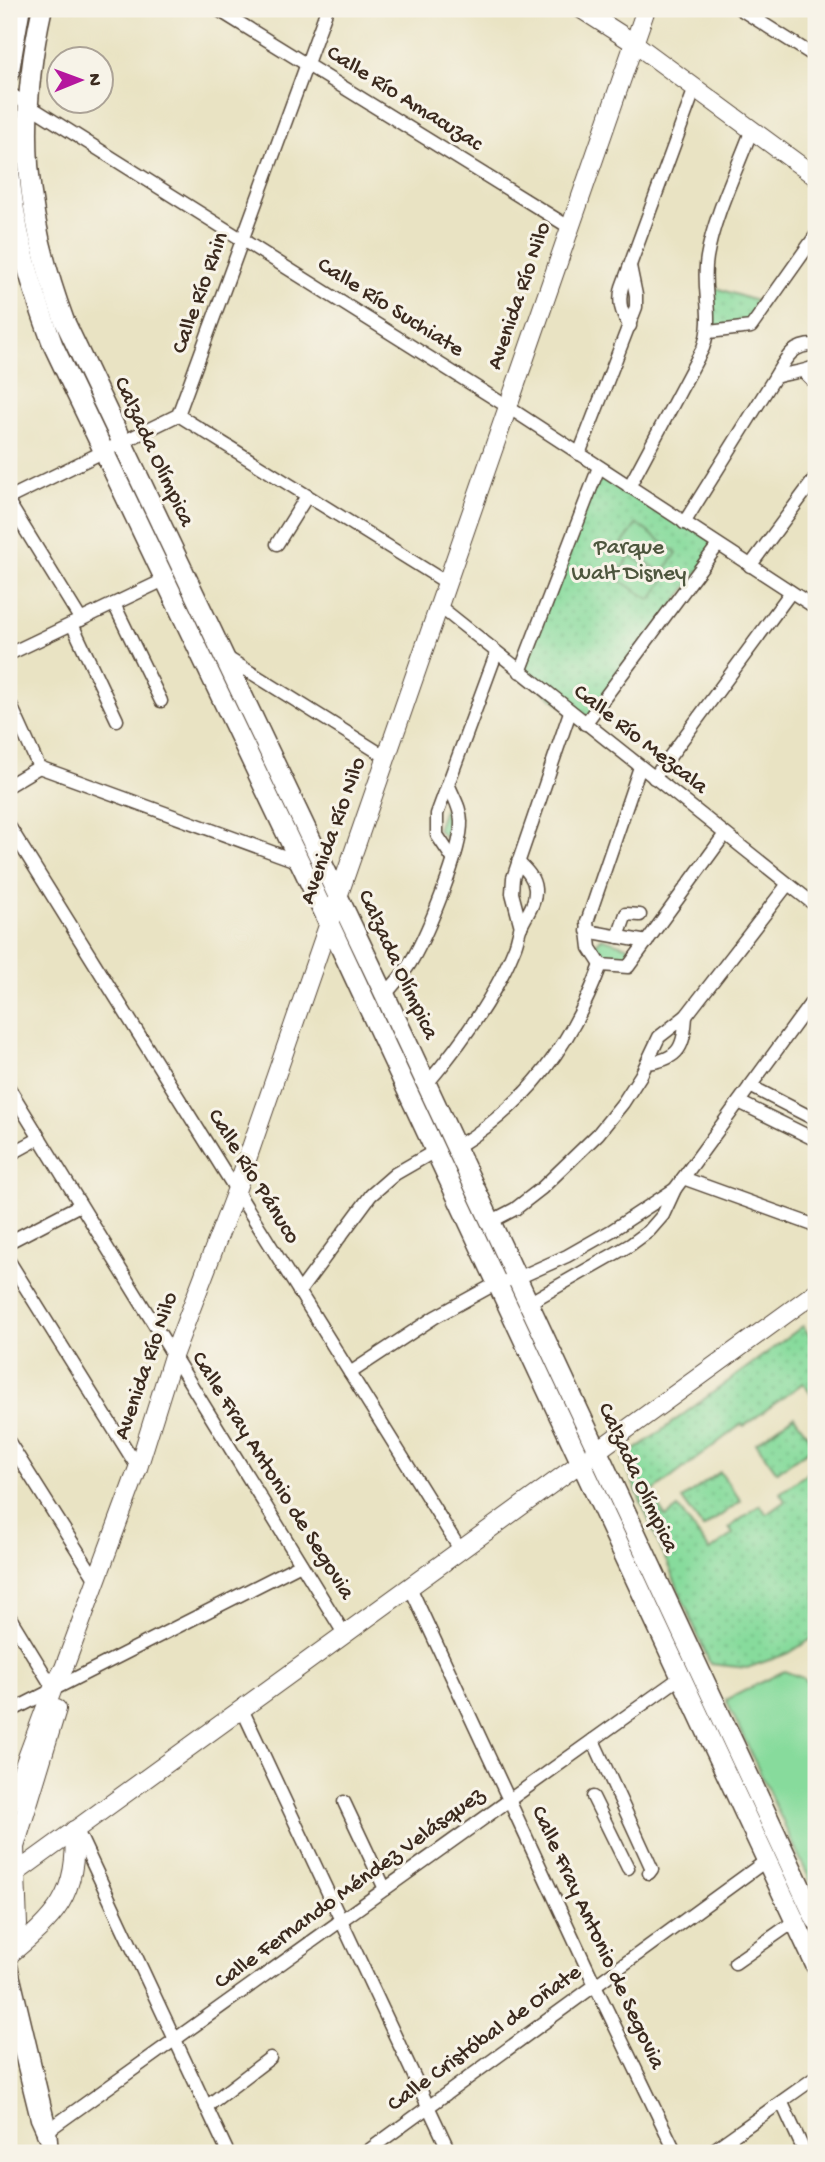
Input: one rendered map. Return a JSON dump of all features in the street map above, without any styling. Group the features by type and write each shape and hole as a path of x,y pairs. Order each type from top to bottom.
{"main road":[{"path":"9,73 20,9"},
{"name":"Calzada Olímpica","path":"42,9 32,58 27,103 29,181 45,266 64,320 492,1221 816,1920"},
{"name":"Calzada Olímpica","path":"9,167 12,227 49,336 328,921 816,1966"}],"street":[{"name":"Calle Río Amacuzac","path":"217,9 569,227"},
{"name":"Calle Río Rhin","path":"178,415 327,9"},
{"path":"581,9 634,43 816,177"},
{"name":"Avenida Río Nilo","path":"9,1806 61,1679 138,1468 173,1356 236,1191 646,9"},
{"path":"740,9 816,57"},
{"path":"579,454 630,326 622,313 620,301 630,265 695,88"},
{"name":"Calle Río Suchiate","path":"9,93 508,407 816,608"},
{"path":"629,487 709,332 706,257 752,129"},
{"path":"709,332 751,327 816,235"},
{"path":"684,523 792,351 800,346 816,345"},
{"path":"775,377 810,369 816,384"},
{"path":"117,720 76,622 9,500 178,415 447,583"},
{"path":"520,673 599,467"},
{"path":"750,566 816,477"},
{"path":"277,544 307,496"},
{"path":"586,724 718,545"},
{"path":"9,654 164,580"},
{"path":"654,778 791,592"},
{"path":"114,604 161,701"},
{"name":"Calle Río Mezcala","path":"439,606 816,906"},
{"path":"453,859 439,839 436,829 437,814 496,654"},
{"path":"223,655 386,757"},
{"path":"9,701 39,767 299,862"},
{"path":"521,927 512,893 513,878 570,712"},
{"path":"9,785 39,767"},
{"path":"640,767 587,922 592,953 601,965 628,967 725,834"},
{"path":"385,995 411,963 436,909 453,859 461,823 459,809 449,786"},
{"name":"Calle Río Pánuco","path":"9,826 461,1550"},
{"path":"426,1085 448,1059 500,978 521,927 533,906 533,880 518,862"},
{"path":"492,1221 515,1209 575,1159 623,1104 648,1063 659,1037 686,1016 788,884"},
{"path":"618,937 626,914 640,915"},
{"path":"587,931 647,942"},
{"path":"455,1148 483,1131 513,1107 544,1072 570,1032 591,992 601,965"},
{"path":"511,1313 630,1245 649,1231 663,1215 679,1183 750,1086 810,1015 816,996"},
{"path":"648,1063 665,1060 676,1053 685,1037 686,1016"},
{"path":"750,1086 816,1120"},
{"name":"Calle Fray Antonio de Segovia","path":"9,1088 345,1635"},
{"path":"739,1102 816,1140"},
{"path":"9,1155 40,1138"},
{"path":"299,1292 371,1195 395,1174 435,1151"},
{"path":"679,1183 816,1226"},
{"path":"350,1373 435,1317 497,1283 517,1278 567,1256 611,1231 679,1183"},
{"path":"9,1242 80,1205"},
{"path":"9,1261 138,1468"},
{"path":"12,1875 816,1292"},
{"path":"9,1442 96,1580"},
{"path":"9,1712 61,1679 301,1564"},
{"name":"Calle Fray Antonio de Segovia","path":"410,1587 676,2153"},
{"path":"9,1616 61,1679"},
{"name":"Calle Fernando Méndez Velásquez","path":"47,2132 681,1677"},
{"name":"Avenida Río Nilo","path":"9,1956 18,1925 12,1875 14,1853 61,1679"},
{"path":"242,1709 450,2153"},
{"path":"593,1740 652,1868 649,1873"},
{"path":"593,1797 628,1868"},
{"path":"344,1802 385,1889"},
{"path":"52,2151 9,1956 42,1928 65,1896 75,1868 75,1830"},
{"path":"75,1830 228,2153"},
{"path":"616,1841 636,1833"},
{"name":"Calle Cristóbal de Oñate","path":"365,2153 767,1860"},
{"path":"736,1963 795,1920"},
{"path":"9,2006 37,2119 47,2132"},
{"path":"206,2107 270,2058"},
{"path":"709,2153 816,2077"},
{"path":"782,2103 805,2153"}],"green space":[{"path":"707,285 765,304 750,327 710,331"},
{"name":"Parque Walt Disney","path":"599,467 718,545 585,724 520,672"},
{"path":"637,524 677,553 662,573 622,544"},
{"path":"630,556 665,579 651,600 616,578"},
{"path":"447,801 456,816 453,838 449,841 437,829"},
{"path":"601,938 629,947 628,956 621,960 598,953 594,946"},
{"path":"803,1326 816,1345 816,1401 803,1383 744,1426 742,1424 650,1494 666,1517 678,1508 710,1551 733,1534 729,1528 760,1505 767,1514 785,1501 780,1493 816,1467 816,1636 789,1653 747,1668 710,1664 623,1459"},
{"path":"794,1416 815,1445 777,1472 756,1443"},
{"path":"720,1472 741,1501 703,1528 682,1499"},
{"path":"784,1671 803,1678 816,1693 816,1893 726,1700"}]}
